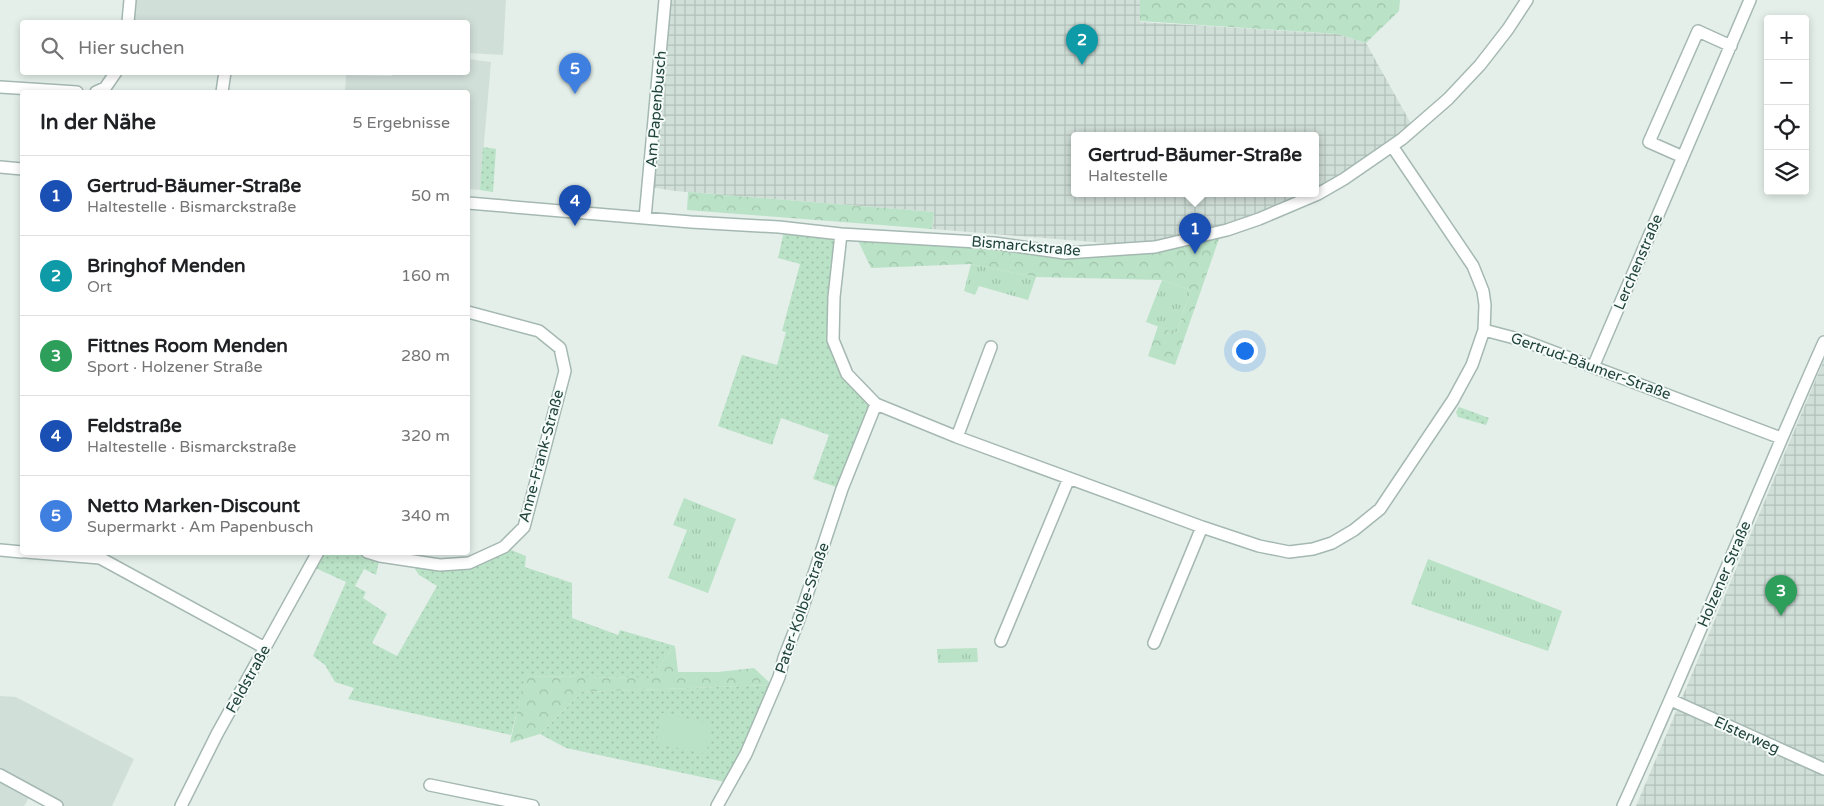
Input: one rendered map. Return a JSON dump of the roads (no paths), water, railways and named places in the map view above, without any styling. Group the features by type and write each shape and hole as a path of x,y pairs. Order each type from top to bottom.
{"street":[{"path":"129,20 130,0"},
{"name":"Am Papenbusch","path":"645,218 665,0"},
{"name":"Bismarckstraße","path":"1319,192 1344,179 1392,146 1448,99 1480,65 1508,29 1527,0"},
{"name":"Lerchenstraße","path":"1593,367 1750,0"},
{"path":"1683,157 1649,142 1698,31 1731,46"},
{"path":"100,90 105,88 114,75"},
{"path":"222,90 225,75"},
{"path":"0,87 46,90"},
{"path":"841,234 834,297 833,340 847,374 876,404 957,437 1258,546 1289,552 1313,549 1332,543 1354,530 1380,508 1453,400 1472,365 1484,330 1485,305 1483,291 1473,266 1392,146"},
{"path":"0,167 20,169"},
{"name":"Bismarckstraße","path":"470,203 645,218 785,227 841,234 994,243 1065,253 1155,247 1227,230 1291,207 1310,197"},
{"name":"Anne-Frank-Straße","path":"377,555 440,565 469,563 504,547 524,527 565,371 560,348 539,331 470,313"},
{"name":"Gertrud-Bäumer-Straße","path":"1484,330 1509,335 1781,438"},
{"name":"Holzener Straße","path":"1623,806 1671,700 1781,438 1824,342"},
{"path":"957,437 991,347"},
{"name":"Pater-Kolbe-Straße","path":"717,806 724,790 746,754 779,677 842,489 876,404"},
{"path":"1001,641 1069,478"},
{"path":"1154,643 1202,527"},
{"path":"0,550 20,552"},
{"path":"68,555 100,558 265,648"},
{"name":"Feldstraße","path":"181,806 218,734 316,555"},
{"name":"Elsterweg","path":"1671,700 1824,769"},
{"path":"0,775 57,806"},
{"path":"430,784 533,806"}],"place":[{"name":"Bringhof Menden","path":"1082,65"},
{"name":"Netto Marken-Discount","path":"575,94"},
{"name":"Feldstraße","path":"575,226"},
{"name":"Gertrud-Bäumer-Straße","path":"1195,254"},
{"name":"Fittnes Room Menden","path":"1781,616"}]}
